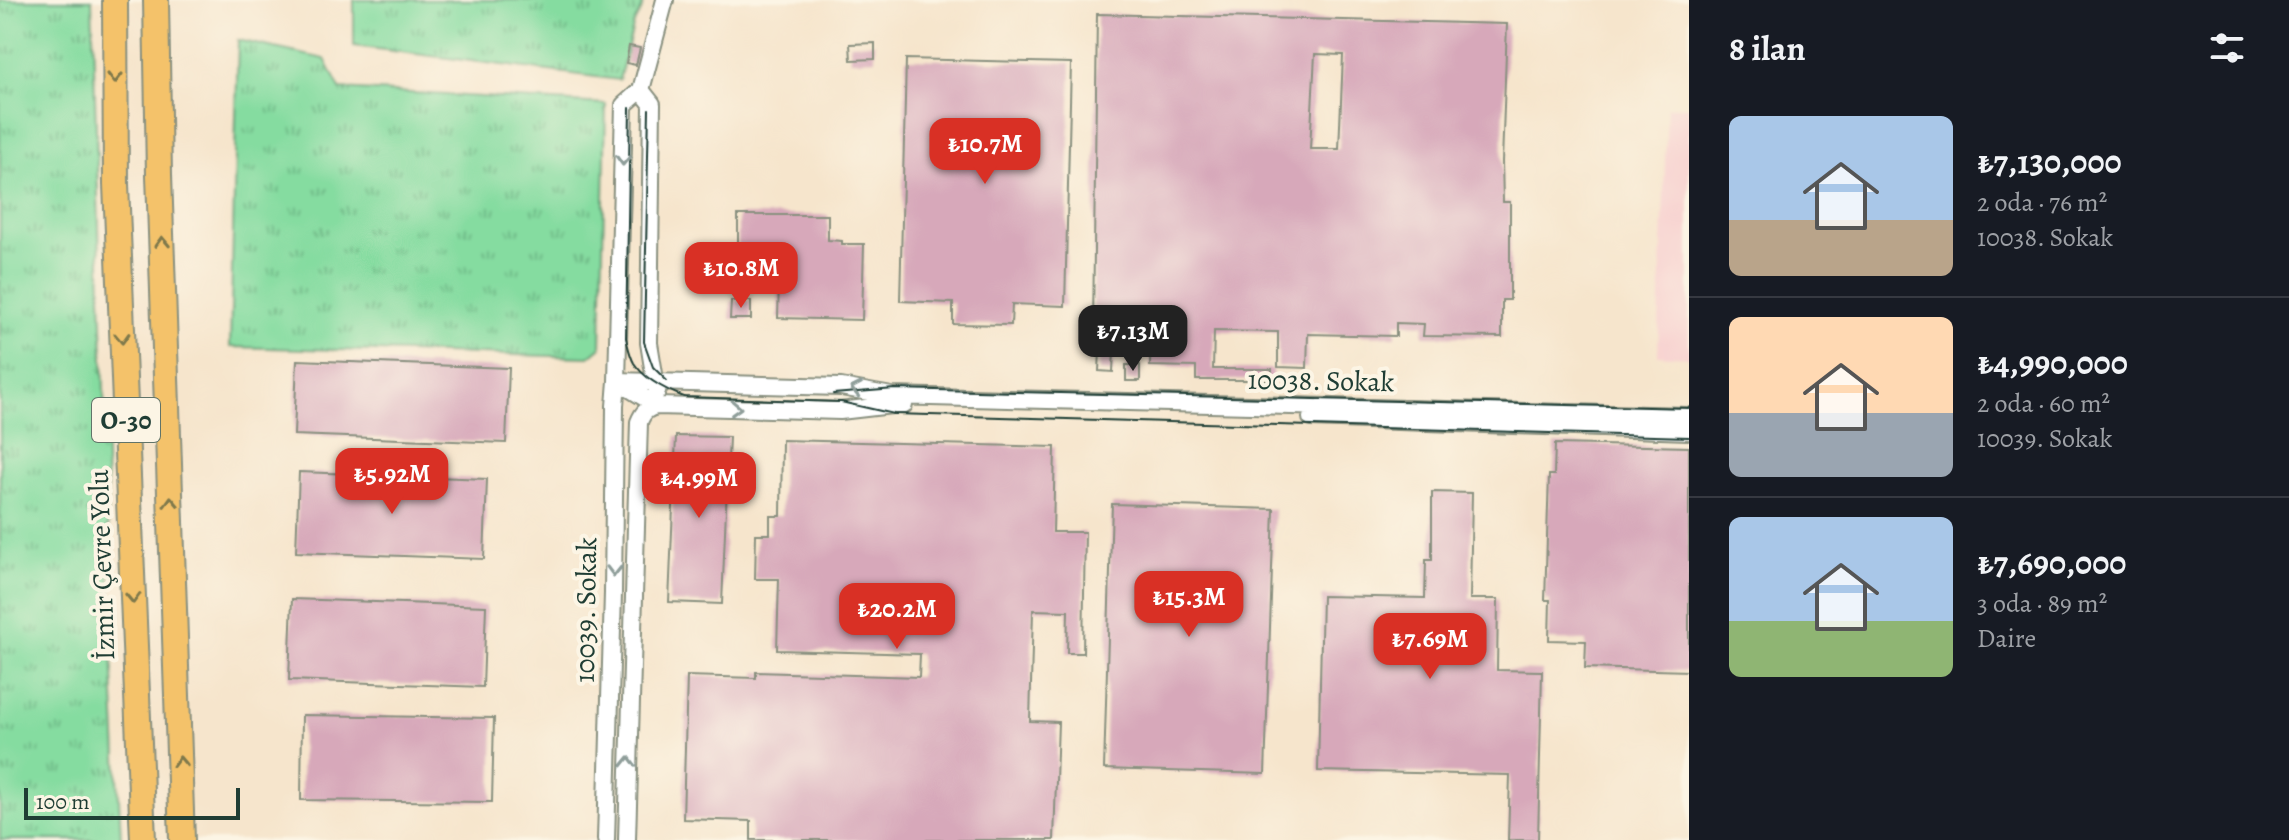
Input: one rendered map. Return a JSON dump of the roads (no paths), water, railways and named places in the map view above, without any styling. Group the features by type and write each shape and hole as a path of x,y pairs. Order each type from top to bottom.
{"highway":[{"name":"İzmir Çevre Yolu","path":"115,0 116,184 143,840"},
{"name":"O-30","path":"156,0 159,175 182,840"}],"street":[{"name":"10039. Sokak","path":"606,840 624,105 641,90 665,0"},
{"path":"641,90 652,104 649,343 658,406"},
{"path":"617,381 658,406"},
{"name":"10038. Sokak","path":"617,381 841,387 892,396 1689,416"},
{"name":"10038. Sokak","path":"658,406 840,411 892,405 1689,431"},
{"name":"10039. Sokak","path":"627,840 639,422 643,412 658,406"}],"tram line":[{"path":"630,108 626,338 631,357 639,369 656,384 684,397 841,402 894,414 1689,437"},
{"path":"649,109 644,342 653,367 667,381"},
{"path":"833,394 895,389 1689,408"}]}
